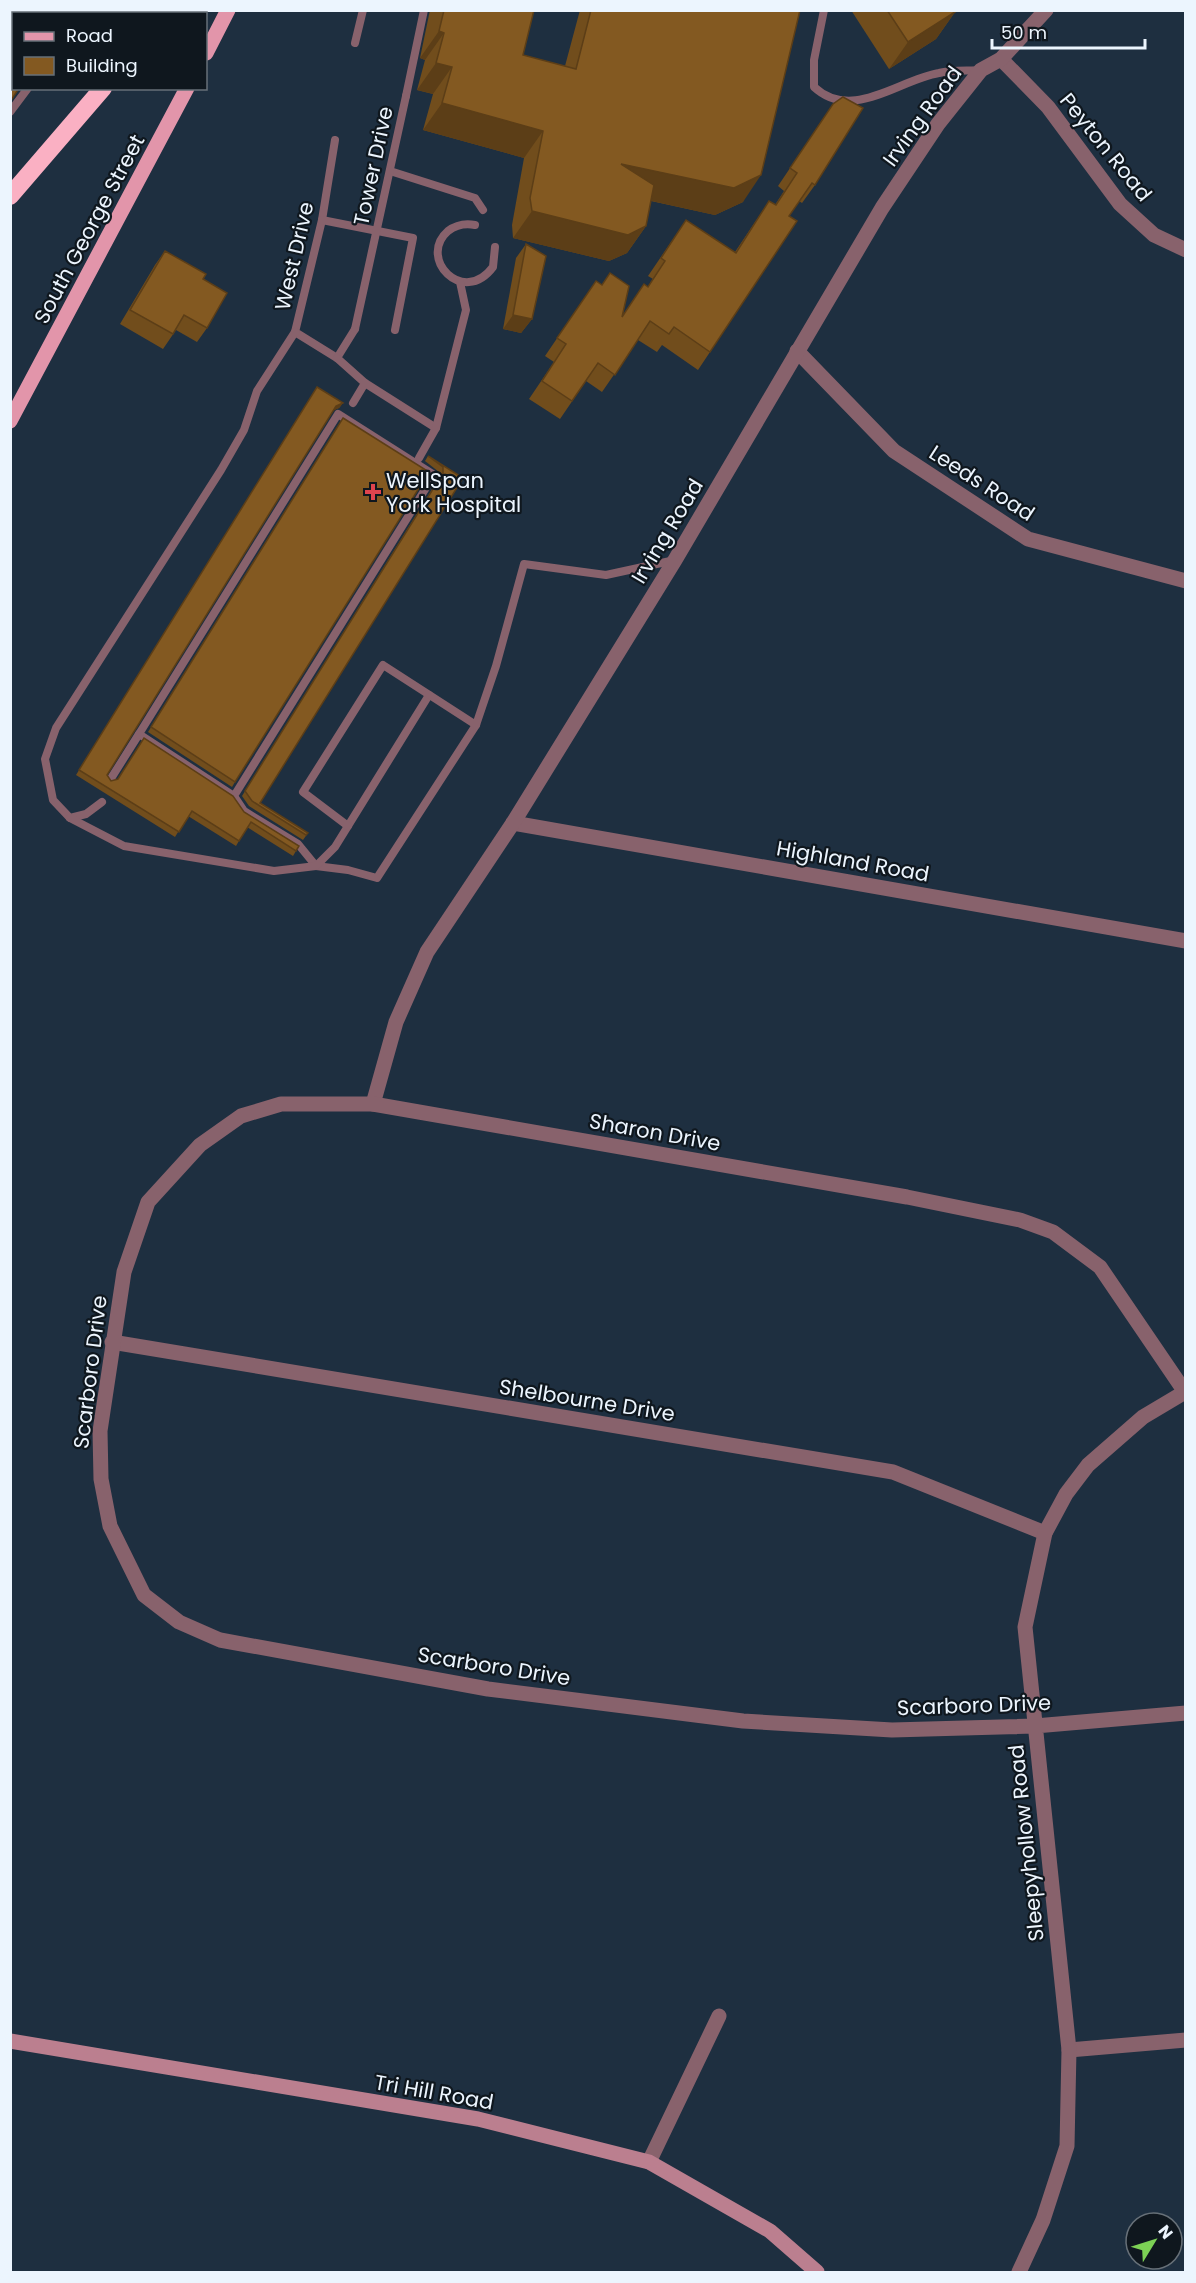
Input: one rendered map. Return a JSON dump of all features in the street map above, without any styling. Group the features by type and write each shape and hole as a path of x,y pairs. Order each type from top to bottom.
{"highway":[{"path":"10,196 101,90"}],"main road":[{"path":"207,51 228,10"},
{"name":"South George Street","path":"10,421 186,90"}],"street":[{"name":"Irving Road","path":"373,1104 396,1022 427,951 513,823 675,560 889,199 938,124 981,70 1001,59 1046,10"},
{"name":"Peyton Road","path":"1001,59 1048,107 1120,204 1154,235 1185,250"},
{"name":"Leeds Road","path":"797,351 894,451 1028,539 1185,581"},
{"name":"Highland Road","path":"513,823 1185,941"},
{"name":"Sharon Drive","path":"124,1272 148,1202 200,1145 241,1116 281,1104 373,1104 908,1197 1020,1220 1053,1232 1100,1267 1185,1392"},
{"name":"Scarboro Drive","path":"124,1272 100,1431 101,1479 110,1526 144,1595 179,1623 220,1640 488,1689 743,1721 892,1730 1035,1726 1185,1713"},
{"name":"Shelbourne Drive","path":"112,1342 893,1472 1045,1533"},
{"name":"Sleepyhollow Road","path":"1019,2272 1043,2220 1067,2146 1070,2050 1025,1627 1045,1533 1066,1494 1088,1464 1143,1418 1185,1392"},
{"path":"649,2162 719,2016"},
{"path":"1070,2050 1185,2040"},
{"name":"Tri Hill Road","path":"10,2041 478,2119 649,2162 770,2231 817,2272"}],"lane":[{"path":"355,43 363,10"},
{"name":"Tower Drive","path":"336,358 355,329 424,10"},
{"path":"824,10 814,60 814,87 825,98 859,102 938,73 981,70"},
{"path":"10,112 26,90"},
{"name":"West Drive","path":"335,140 322,220 295,332 336,358 365,382 436,428"},
{"path":"390,171 475,198 483,210"},
{"path":"322,220 413,238 395,330"},
{"path":"475,225 460,225 451,229 439,244 438,254 444,272 460,282 479,280 487,275 496,258 495,247"},
{"path":"419,458 436,428 466,310 460,282"},
{"path":"295,332 257,391 244,430 221,470 56,728 45,759 52,800 70,818 124,846 274,871 316,866 348,870 377,878 476,725 496,666 524,564 606,575 675,560"},
{"path":"353,404 365,382"},
{"path":"110,780 338,414 434,475 234,796"},
{"path":"348,826 303,792 382,665 476,725"},
{"path":"316,866 335,847 429,694"},
{"path":"139,734 234,796 244,811 298,844 316,866"},
{"path":"70,818 86,814 102,802"}],"building":[{"path":"10,10 69,10 68,12 12,12 12,90 18,90 10,102"},
{"path":"444,10 534,10 523,55 576,69 591,10 800,10 761,175 734,188 621,164 654,185 646,226 628,235 532,211 530,198 543,131 442,103 452,67 436,63 444,33 439,31"},
{"path":"887,10 953,10 955,12 908,42"},
{"path":"843,97 863,108 815,185 812,183 789,216 797,221 710,352 674,327 669,334 650,321 615,375 598,363 572,401 542,381 566,344 557,338 596,281 602,285 610,273 629,286 622,317 644,284 648,287 665,261 661,258 686,220 736,253 769,201 776,205 797,173 790,168 833,104"},
{"path":"526,244 546,256 532,319 513,315"},
{"path":"165,251 206,274 203,279 227,293 207,328 184,315 173,334 130,310"},
{"path":"317,387 343,403 336,406 107,775 111,781 118,779 144,738 233,796 244,812 299,846 296,851 251,822 239,841 192,811 179,832 79,770"},
{"path":"343,418 429,472 235,782 151,727"},
{"path":"428,456 463,478 260,803 308,833 306,835 252,801 245,791 443,473 443,467"}],"place":[{"name":"WellSpan York Hospital","path":"373,492"}]}
